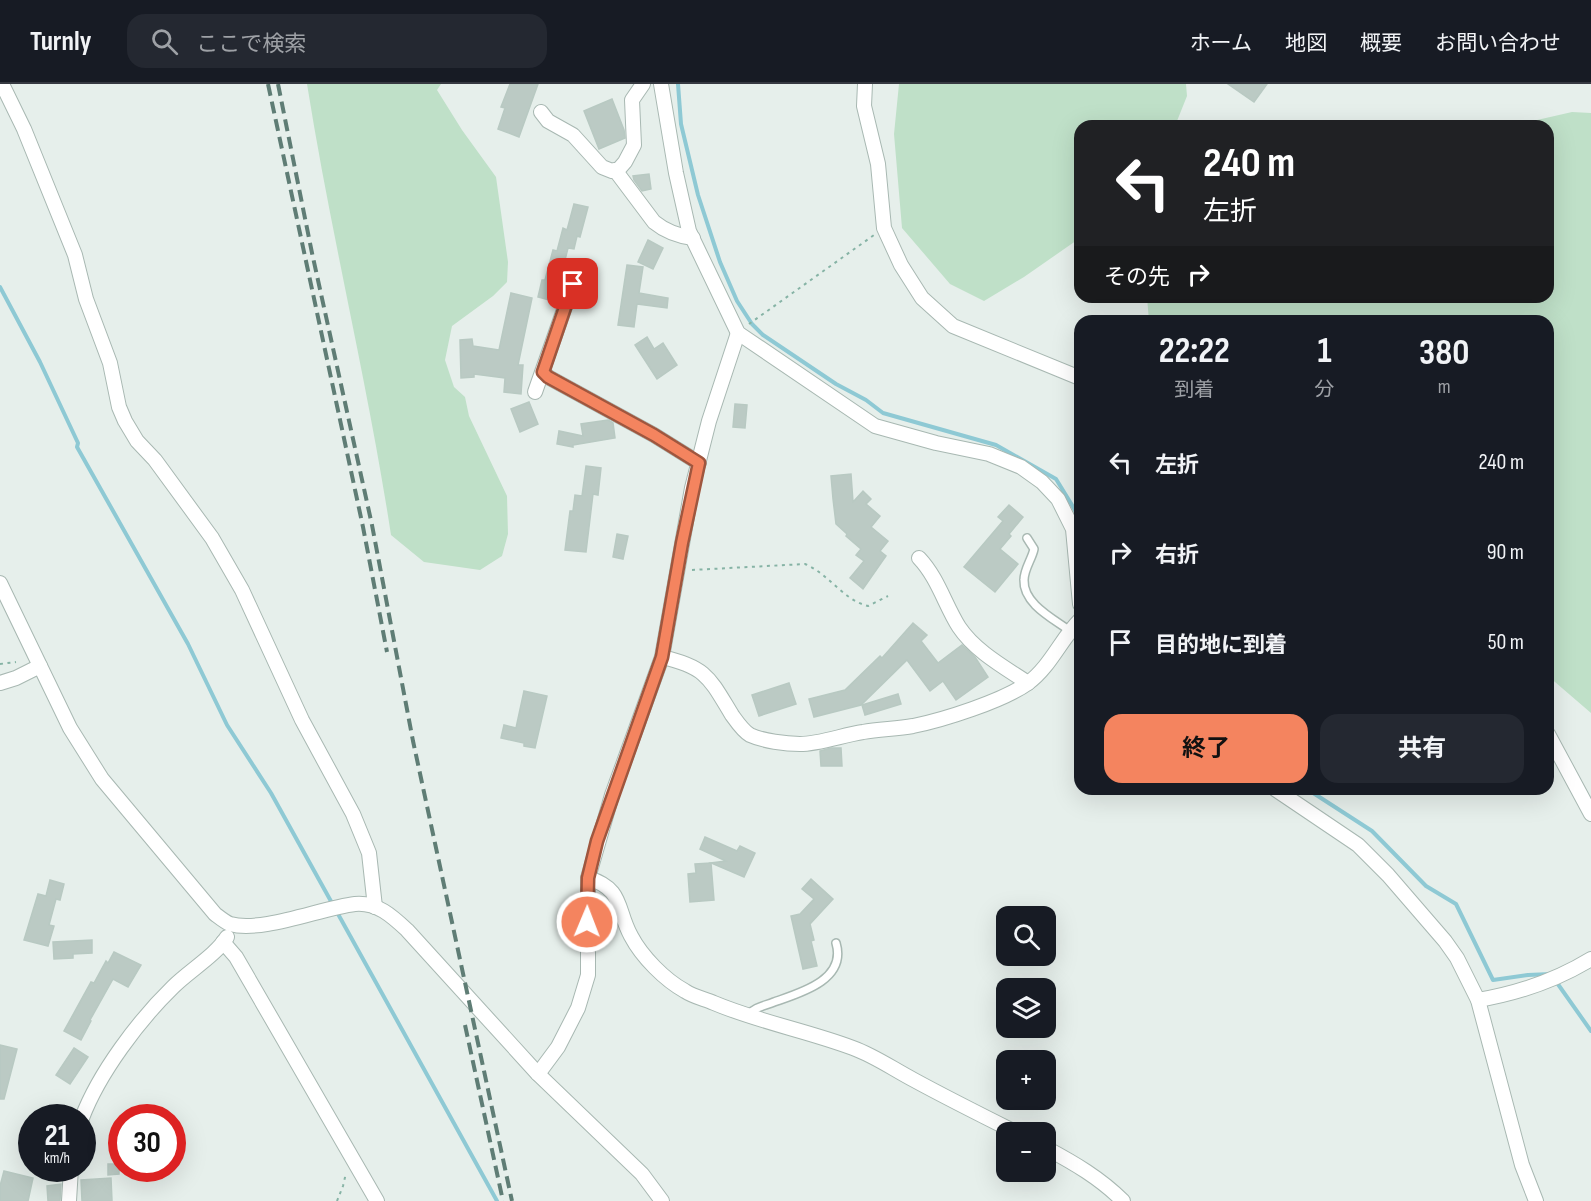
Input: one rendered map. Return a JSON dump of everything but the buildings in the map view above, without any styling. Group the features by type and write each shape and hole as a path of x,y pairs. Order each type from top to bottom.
{"street":[{"path":"2,84 24,129 75,255 86,299 110,363 122,414 137,441 155,460 212,538 242,590 302,720 352,814 369,853 375,907"},
{"path":"541,112 549,121 573,135 594,161 612,171 625,162 633,145 632,100 643,84"},
{"path":"661,84 676,173 689,231 738,333 875,426 936,443 989,454 1021,467 1042,482 1058,499 1073,529 1074,540"},
{"path":"865,84 864,106 878,164 884,228 902,265 922,298 953,326 1074,376"},
{"path":"615,170 654,222 680,236 693,238"},
{"path":"535,392 573,284"},
{"path":"538,1074 558,1047 578,1008 588,975 588,878 608,807 662,657 699,463 738,333"},
{"path":"543,372 699,463"},
{"path":"919,558 933,575 960,628 996,662 1028,683"},
{"path":"0,583 70,728 102,778 215,914 231,924 252,925 276,922 344,905 363,903 385,911 407,930 538,1074 642,1174 662,1201"},
{"path":"662,657 688,664 705,674 714,683 738,723 749,735 800,744 865,731 914,725 987,704 1028,683 1049,661 1074,627"},
{"path":"0,683 40,666"},
{"path":"1554,745 1591,814"},
{"path":"1284,795 1358,845 1388,875 1446,941 1457,958 1478,1000 1522,1165 1536,1201"},
{"path":"588,878 604,883 612,892 621,907 630,935 641,951 671,981 686,992 748,1015 818,1035 876,1057 996,1122"},
{"path":"88,1104 108,1066 146,1017 174,985 226,940 231,924"},
{"path":"223,942 236,957 377,1201"},
{"path":"1478,1000 1522,991 1568,973 1591,959"},
{"path":"1056,1154 1107,1185 1123,1201"},
{"path":"69,1201 70,1182"}],"lane":[{"path":"1027,538 1034,549 1024,580 1025,592 1040,609 1070,631"},
{"path":"748,1015 756,1008 797,993 827,977 837,965 836,943"}],"path":[{"path":"738,333 771,307 884,228"},
{"path":"677,571 805,564 816,568 857,604 868,606 888,596"},
{"path":"337,1201 348,1164 353,1159"}],"green space":[{"path":"307,84 441,84 437,90 496,177 508,262 507,282 493,296 452,326 445,360 454,387 465,397 469,416 507,496 508,534 502,556 480,570 424,562 391,535 372,422"},
{"path":"899,84 1186,84 1187,96 1177,120 1074,120 1074,242 984,301 950,284 902,228 894,134"},
{"path":"1572,112 1591,113 1591,713 1554,681 1554,315 1148,315 1148,303 1554,303 1554,120 1537,120"}],"waterway":[{"path":"678,84 681,124 698,195 720,262 737,301 752,324 763,335 883,413 996,445 1056,479 1074,508"},
{"path":"0,287 40,362 78,443 77,447 188,644 227,725 271,793 497,1201"},
{"path":"1316,795 1372,831 1426,886 1456,904 1493,980 1551,974"},
{"path":"1555,980 1591,1031"}],"railway":[{"path":"268,84 363,527 387,652"},
{"path":"278,84 312,253 372,525 413,741 512,1201"},
{"path":"465,1025 503,1201"}],"route":[{"path":"573,284 543,372 699,463 692,488 662,657 597,841 588,878 587,922"}]}
